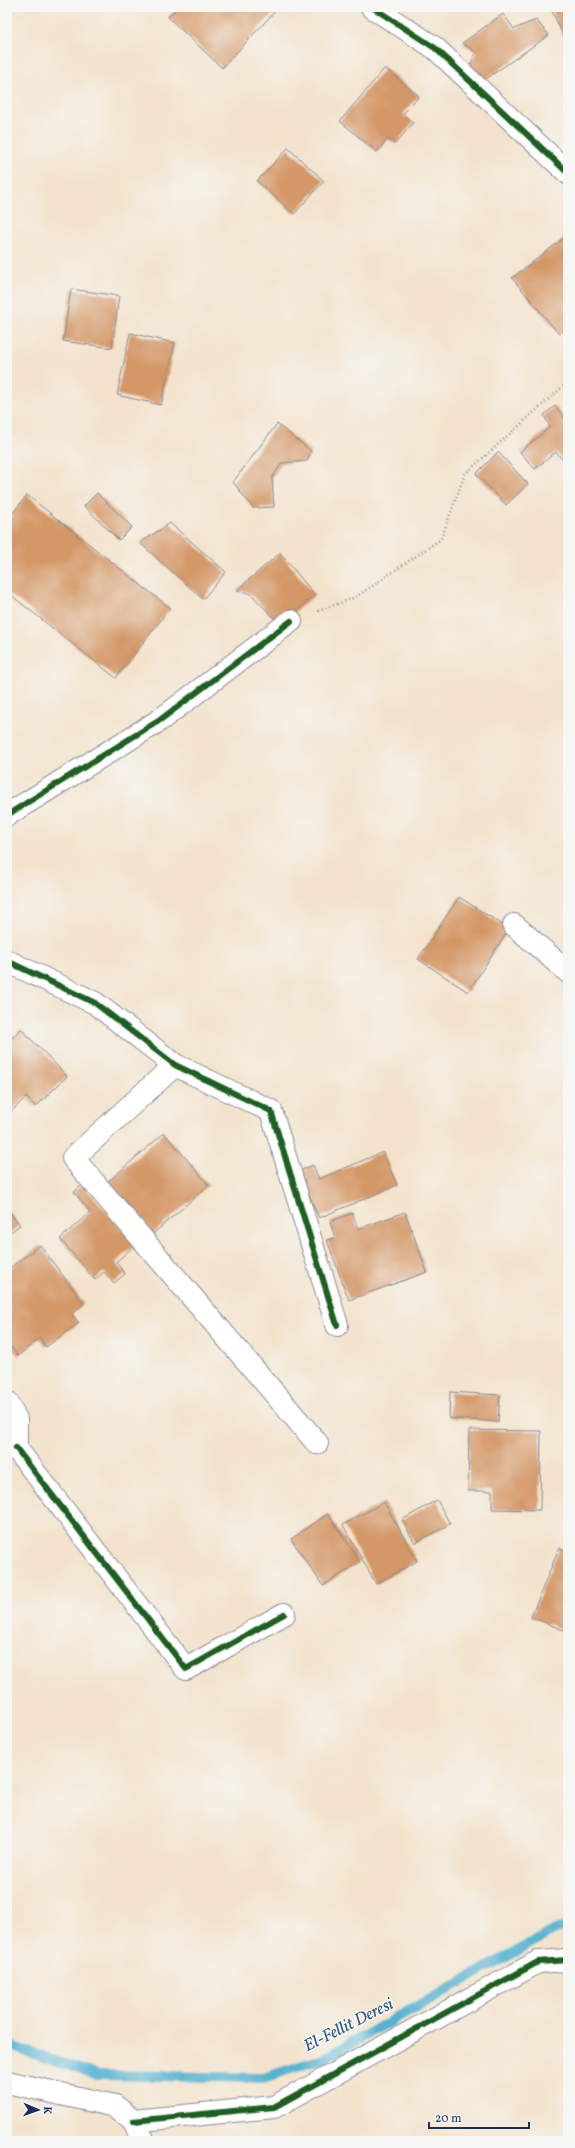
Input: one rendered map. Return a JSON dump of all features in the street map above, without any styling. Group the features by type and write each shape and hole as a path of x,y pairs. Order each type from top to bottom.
{"street":[{"path":"372,7 435,48 568,173"},
{"path":"7,815 160,720 291,621"},
{"path":"514,925 568,972"},
{"path":"7,961 95,1003 175,1066 272,1111 337,1326"},
{"path":"175,1066 73,1158 316,1443"},
{"path":"7,1402 16,1419 12,1449 186,1669 284,1614"},
{"path":"134,2121 274,2107 538,1962 568,1960"},
{"path":"7,2082 115,2106 134,2121 144,2141"}],"path":[{"path":"291,621 356,597 441,539 465,474 568,382"}],"building":[{"path":"178,7 279,7 222,68 168,17"},
{"path":"550,7 568,7 568,36 564,37"},
{"path":"503,14 514,29 536,20 549,35 483,81 470,66 476,52 462,43"},
{"path":"385,68 419,96 403,114 413,123 395,144 388,139 377,152 340,121"},
{"path":"288,148 324,181 294,214 257,181"},
{"path":"564,238 568,243 568,327 559,334 512,278"},
{"path":"71,289 119,296 112,348 63,341"},
{"path":"130,333 175,343 161,405 117,395"},
{"path":"555,406 568,422 568,466 556,452 535,469 520,452 550,427 544,415"},
{"path":"277,424 311,451 307,461 282,463 272,478 274,507 253,508 233,482"},
{"path":"498,452 528,484 506,505 476,474"},
{"path":"97,493 132,527 119,540 84,506"},
{"path":"27,495 170,608 116,678 7,592 7,521"},
{"path":"170,523 226,572 203,599 140,543"},
{"path":"280,553 315,595 290,616 274,618 251,594 237,590"},
{"path":"459,897 509,929 468,992 418,959"},
{"path":"21,1029 67,1076 36,1107 26,1097 7,1116 7,1043"},
{"path":"164,1133 209,1185 148,1238 103,1186"},
{"path":"383,1152 397,1185 319,1218 299,1171 313,1165 319,1179"},
{"path":"83,1184 135,1245 116,1262 125,1274 114,1283 104,1272 95,1280 60,1239 90,1212 74,1192"},
{"path":"7,1209 20,1225 7,1235"},
{"path":"405,1212 427,1272 349,1300 327,1240 335,1238 330,1222 352,1213 358,1229"},
{"path":"40,1245 84,1304 72,1314 79,1323 46,1347 40,1338 18,1356 7,1342 7,1270"},
{"path":"450,1392 500,1395 498,1422 449,1418"},
{"path":"469,1430 541,1431 540,1510 492,1509 492,1491 468,1491"},
{"path":"437,1500 450,1524 415,1543 402,1520"},
{"path":"384,1502 417,1561 376,1584 343,1525"},
{"path":"328,1514 360,1562 323,1586 291,1539"},
{"path":"559,1548 568,1552 568,1632 531,1617"}],"waterway":[{"name":"El-Fellit Deresi","path":"7,2045 97,2075 263,2078 322,2059 553,1931 568,1925"}],"cycle path":[{"path":"372,7 435,48 568,173"},
{"path":"7,815 160,720 291,621"},
{"path":"7,961 95,1003 175,1065 271,1111 337,1325"},
{"path":"16,1448 186,1669 284,1614"},
{"path":"133,2121 274,2107 538,1962 568,1960"}]}
